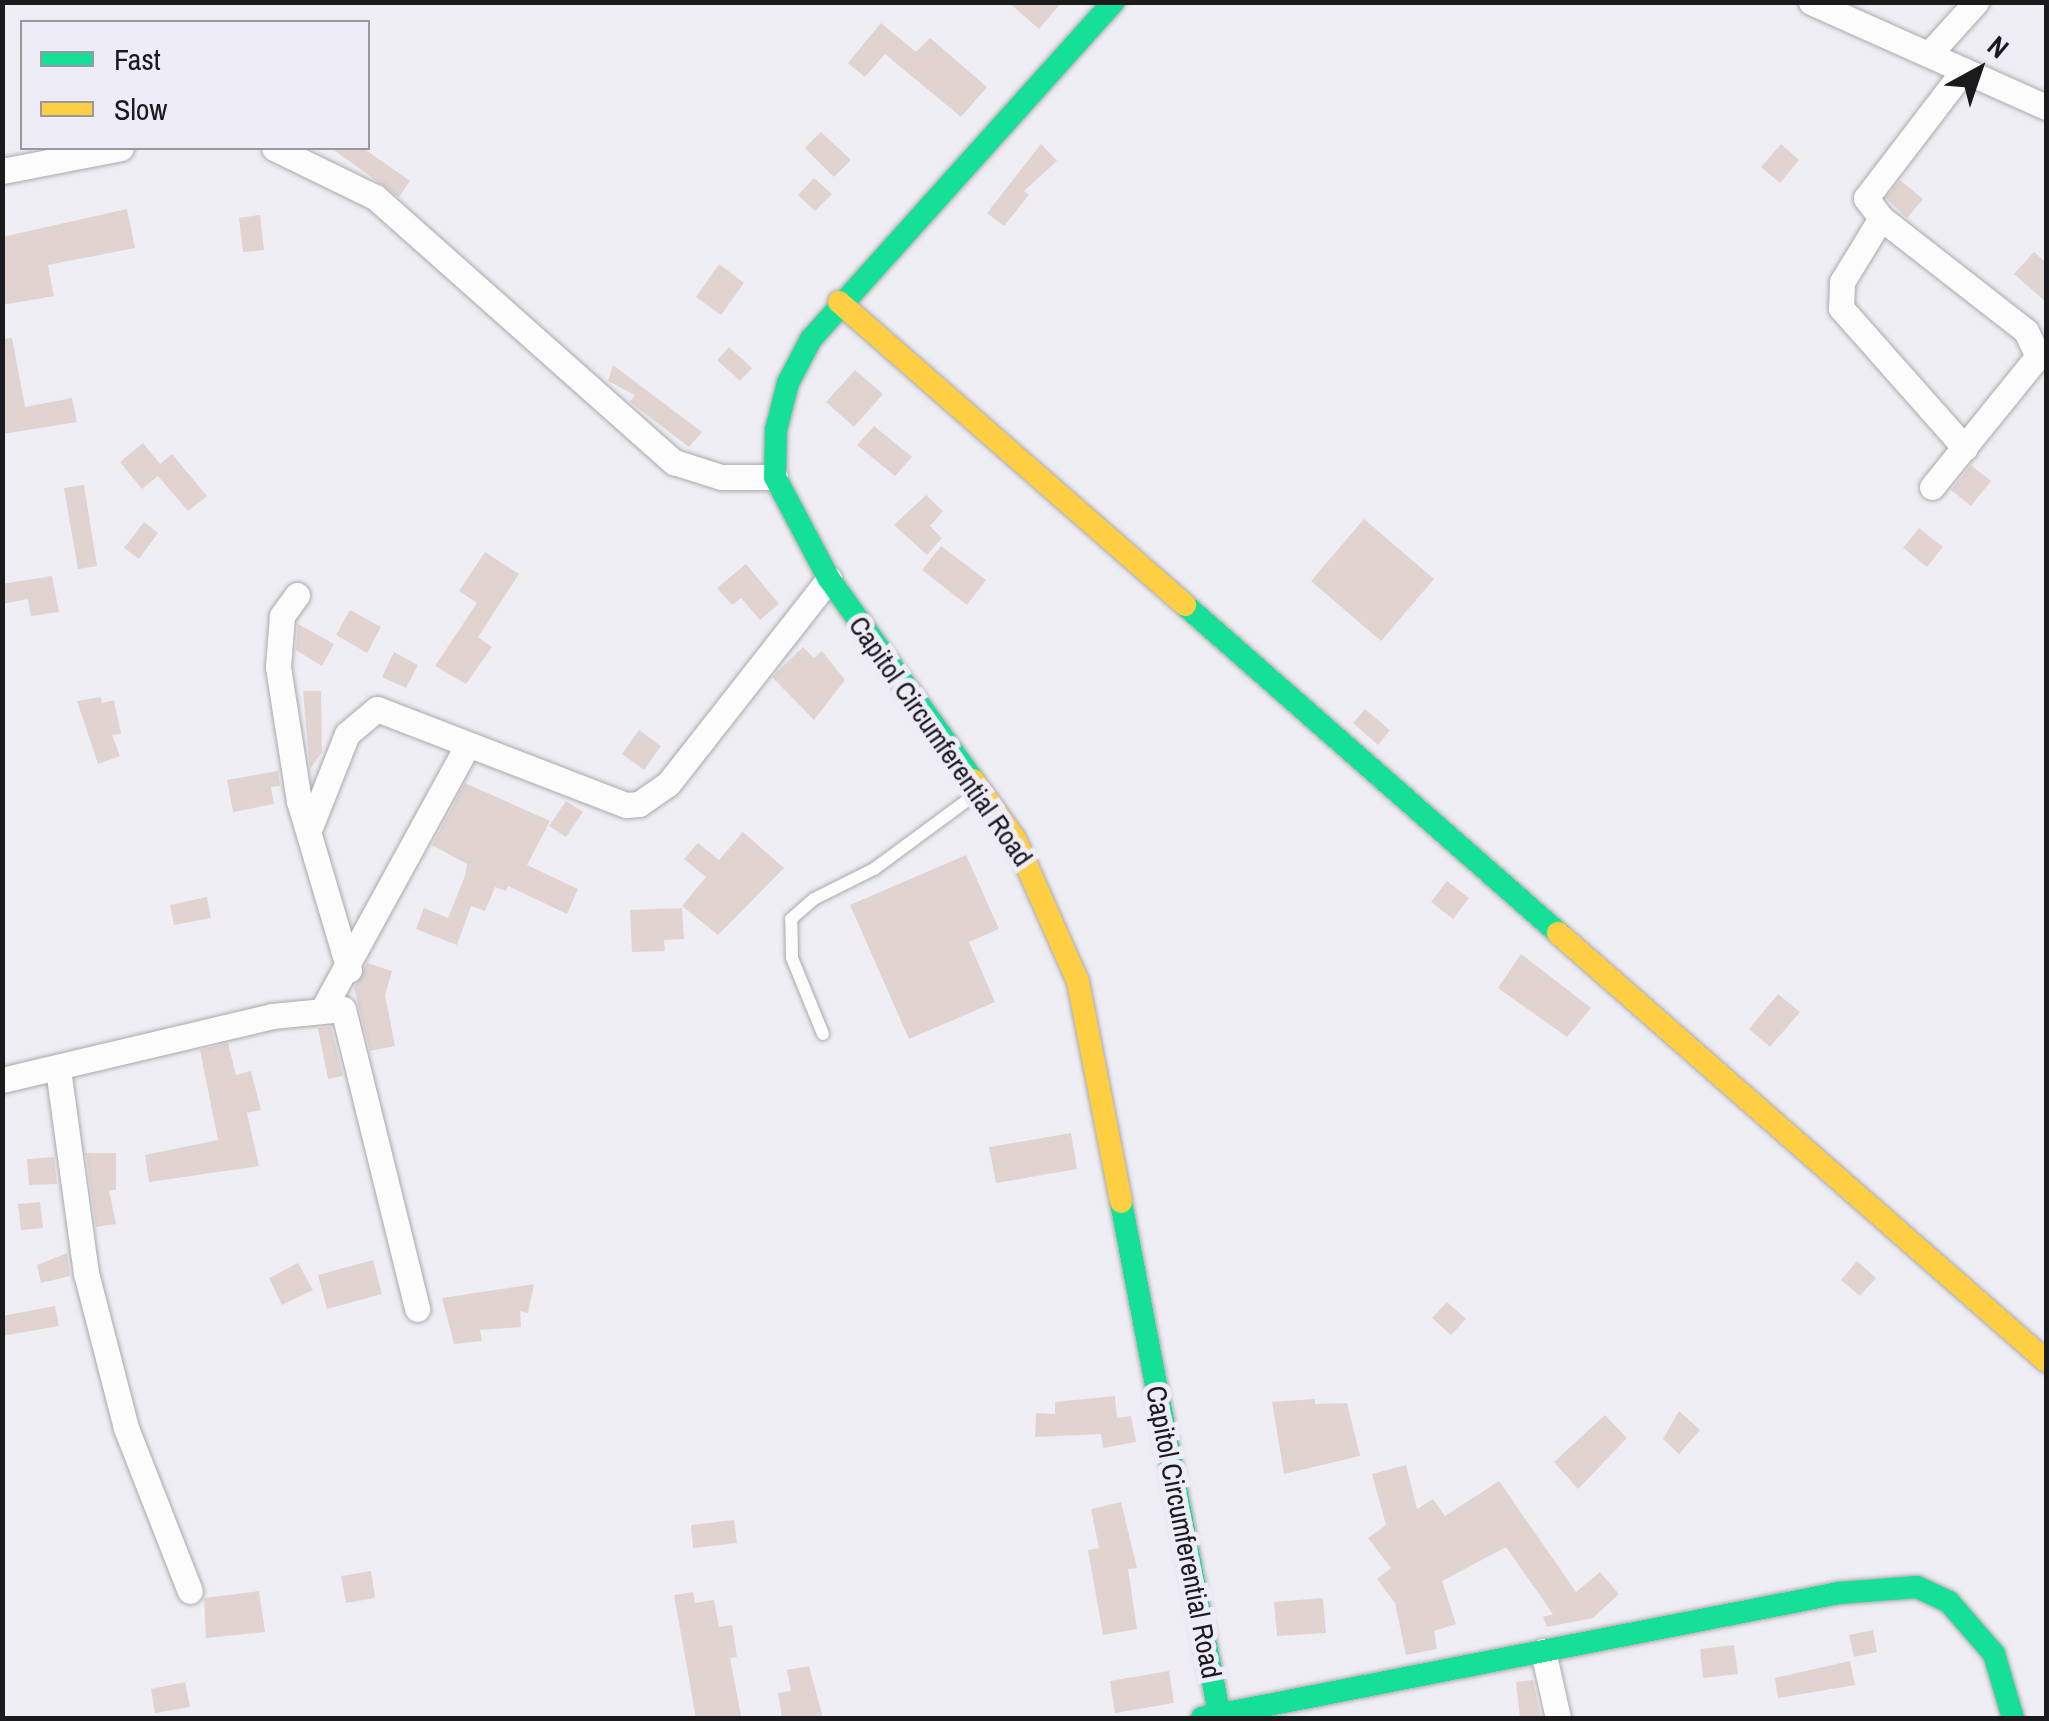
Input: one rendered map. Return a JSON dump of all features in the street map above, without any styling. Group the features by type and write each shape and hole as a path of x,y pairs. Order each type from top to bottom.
{"street":[{"name":"Capitol Circumferential Road","path":"1112,2 1091,16 839,302 788,383 776,430 776,477 830,579 980,790 1050,906 1078,982 1214,1717"},
{"path":"1811,2 2046,107"},
{"path":"1929,54 1976,2"},
{"path":"1932,487 2026,379 2038,356 2036,343 1869,206 1867,190 1964,70"},
{"path":"2,171 111,150"},
{"path":"278,150 375,197 674,462 721,477 776,477"},
{"path":"1881,218 1842,282 1841,308 1965,448"},
{"path":"839,302 2046,1361"},
{"path":"311,825 346,734 360,716 390,710 468,746 639,804 668,784 830,579"},
{"path":"297,594 282,616 278,667 299,801 311,825 349,970"},
{"path":"323,1009 349,970 468,746"},
{"path":"2,1080 323,1009 343,1009 349,1020 417,1309"},
{"path":"58,1069 86,1272 126,1428 190,1591"},
{"path":"1214,1717 1838,1593 1917,1586 1949,1602 1994,1654 2016,1715"},
{"path":"1543,1652 1558,1718"}],"lane":[{"path":"823,1034 792,958 791,919 814,898 874,869 980,790"}],"building":[{"path":"1008,2 1062,2 1039,29"},
{"path":"881,23 916,52 930,38 987,87 961,117 885,54 865,77 848,63"},
{"path":"821,132 851,160 834,177 805,148"},
{"path":"1041,144 1057,161 1024,191 1029,195 1004,226 987,213"},
{"path":"1781,144 1799,160 1780,183 1761,167"},
{"path":"334,150 366,150 410,181 399,197"},
{"path":"814,178 832,194 815,211 798,195"},
{"path":"1900,180 1923,199 1907,218 1886,198"},
{"path":"127,209 135,248 48,265 54,296 2,305 2,237"},
{"path":"260,215 264,250 243,252 239,218"},
{"path":"2034,252 2046,263 2046,302 2014,274"},
{"path":"719,264 744,283 721,315 696,297"},
{"path":"12,338 25,407 72,398 77,422 2,434 2,339"},
{"path":"729,347 752,368 740,381 717,360"},
{"path":"613,365 702,432 689,447 630,402 635,395 608,381"},
{"path":"855,370 883,394 854,427 826,402"},
{"path":"874,426 912,457 895,476 857,445"},
{"path":"143,443 160,464 172,454 207,496 188,511 158,476 142,489 120,462"},
{"path":"1971,465 1991,481 1971,506 1951,490"},
{"path":"84,485 97,566 78,569 64,488"},
{"path":"926,495 943,511 930,526 942,538 927,555 894,525"},
{"path":"1364,519 1434,579 1381,641 1311,581"},
{"path":"144,522 158,533 139,559 124,548"},
{"path":"1919,528 1943,547 1927,567 1903,548"},
{"path":"941,546 986,580 967,605 922,570"},
{"path":"485,552 519,574 478,637 492,647 466,684 435,666 477,603 459,591"},
{"path":"746,564 779,604 760,620 741,598 732,605 717,588"},
{"path":"52,576 59,612 31,616 28,599 2,604 2,584"},
{"path":"350,610 381,627 367,653 336,635"},
{"path":"298,624 334,644 322,666 296,650"},
{"path":"803,647 814,658 822,651 845,680 814,720 772,677"},
{"path":"394,652 418,665 406,688 382,677"},
{"path":"303,691 321,691 322,752 310,769"},
{"path":"101,697 102,703 114,700 121,734 112,735 120,756 98,764 77,701"},
{"path":"1365,709 1390,730 1378,745 1353,723"},
{"path":"639,730 661,746 644,770 622,754"},
{"path":"278,771 280,786 271,787 274,804 233,812 227,780"},
{"path":"465,783 550,821 527,865 578,889 567,914 508,886 506,891 495,887 485,911 471,906 457,945 416,929 424,908 448,918 465,876 467,864 432,845"},
{"path":"566,801 583,812 566,837 549,826"},
{"path":"743,832 784,868 718,935 682,906 706,877 684,859 698,843 719,860"},
{"path":"966,855 999,929 969,942 995,1002 909,1039 850,905"},
{"path":"1447,881 1469,898 1453,919 1431,902"},
{"path":"207,897 211,918 174,925 170,905"},
{"path":"682,908 684,939 664,940 665,951 632,952 630,910"},
{"path":"1521,954 1591,1008 1567,1037 1498,988"},
{"path":"367,963 392,971 385,995 395,1046 370,1051 354,988"},
{"path":"1778,994 1800,1012 1770,1047 1749,1029"},
{"path":"331,1027 343,1076 328,1079 318,1028"},
{"path":"228,1043 236,1075 251,1071 261,1110 247,1113 259,1166 149,1182 145,1155 218,1140 200,1050"},
{"path":"1071,1133 1077,1169 996,1183 989,1147"},
{"path":"86,1153 116,1153 116,1190 109,1190 116,1224 96,1227"},
{"path":"54,1157 57,1184 29,1185 27,1159"},
{"path":"40,1202 43,1228 21,1230 18,1204"},
{"path":"67,1253 70,1276 41,1283 37,1265"},
{"path":"373,1260 382,1294 327,1309 318,1275"},
{"path":"1857,1261 1876,1278 1860,1296 1841,1280"},
{"path":"298,1263 313,1290 282,1305 269,1278"},
{"path":"534,1284 528,1313 520,1311 521,1327 480,1330 482,1341 454,1344 442,1298"},
{"path":"1447,1302 1466,1319 1451,1335 1432,1318"},
{"path":"55,1306 59,1326 2,1336 2,1316"},
{"path":"1115,1396 1117,1418 1131,1416 1136,1442 1103,1448 1101,1434 1035,1437 1036,1413 1055,1414 1055,1402"},
{"path":"1315,1399 1315,1404 1347,1403 1360,1456 1284,1474 1272,1402"},
{"path":"1679,1411 1700,1430 1679,1454 1663,1439"},
{"path":"1605,1415 1627,1438 1578,1489 1554,1462"},
{"path":"1406,1465 1417,1509 1433,1499 1445,1516 1499,1481 1576,1592 1600,1572 1619,1594 1593,1618 1547,1627 1543,1617 1553,1614 1506,1547 1442,1581 1456,1624 1434,1631 1437,1649 1406,1655 1395,1603 1377,1579 1391,1568 1368,1538 1386,1525 1372,1474"},
{"path":"1121,1502 1137,1568 1128,1569 1137,1629 1103,1635 1088,1550 1099,1548 1091,1509"},
{"path":"734,1520 737,1543 693,1548 691,1525"},
{"path":"371,1571 375,1598 346,1603 341,1576"},
{"path":"259,1591 265,1632 206,1638 204,1598"},
{"path":"693,1592 695,1603 714,1600 719,1627 732,1625 737,1657 730,1658 741,1716 696,1718 674,1595"},
{"path":"1323,1598 1326,1633 1277,1636 1274,1602"},
{"path":"1873,1630 1877,1652 1854,1657 1849,1635"},
{"path":"1734,1645 1738,1674 1703,1678 1700,1649"},
{"path":"1850,1661 1855,1685 1778,1698 1775,1678"},
{"path":"809,1666 823,1718 782,1718 778,1693 791,1691 787,1670"},
{"path":"1169,1671 1174,1703 1115,1713 1110,1681"},
{"path":"1533,1680 1541,1718 1520,1718 1516,1682"},
{"path":"185,1682 190,1707 155,1713 151,1689"}],"traffic: fast":[{"path":"973,780 829,579 775,477 776,430 788,383 811,339 1113,2"},
{"path":"1185,605 1558,933"},
{"path":"1121,1202 1220,1718"},
{"path":"1202,1718 1839,1593 1917,1587 1949,1602 1994,1654 2013,1718"}],"traffic: slow":[{"path":"839,302 1185,605"},
{"path":"973,780 1015,839 1078,982 1121,1202"},
{"path":"1558,933 2046,1361"}]}
